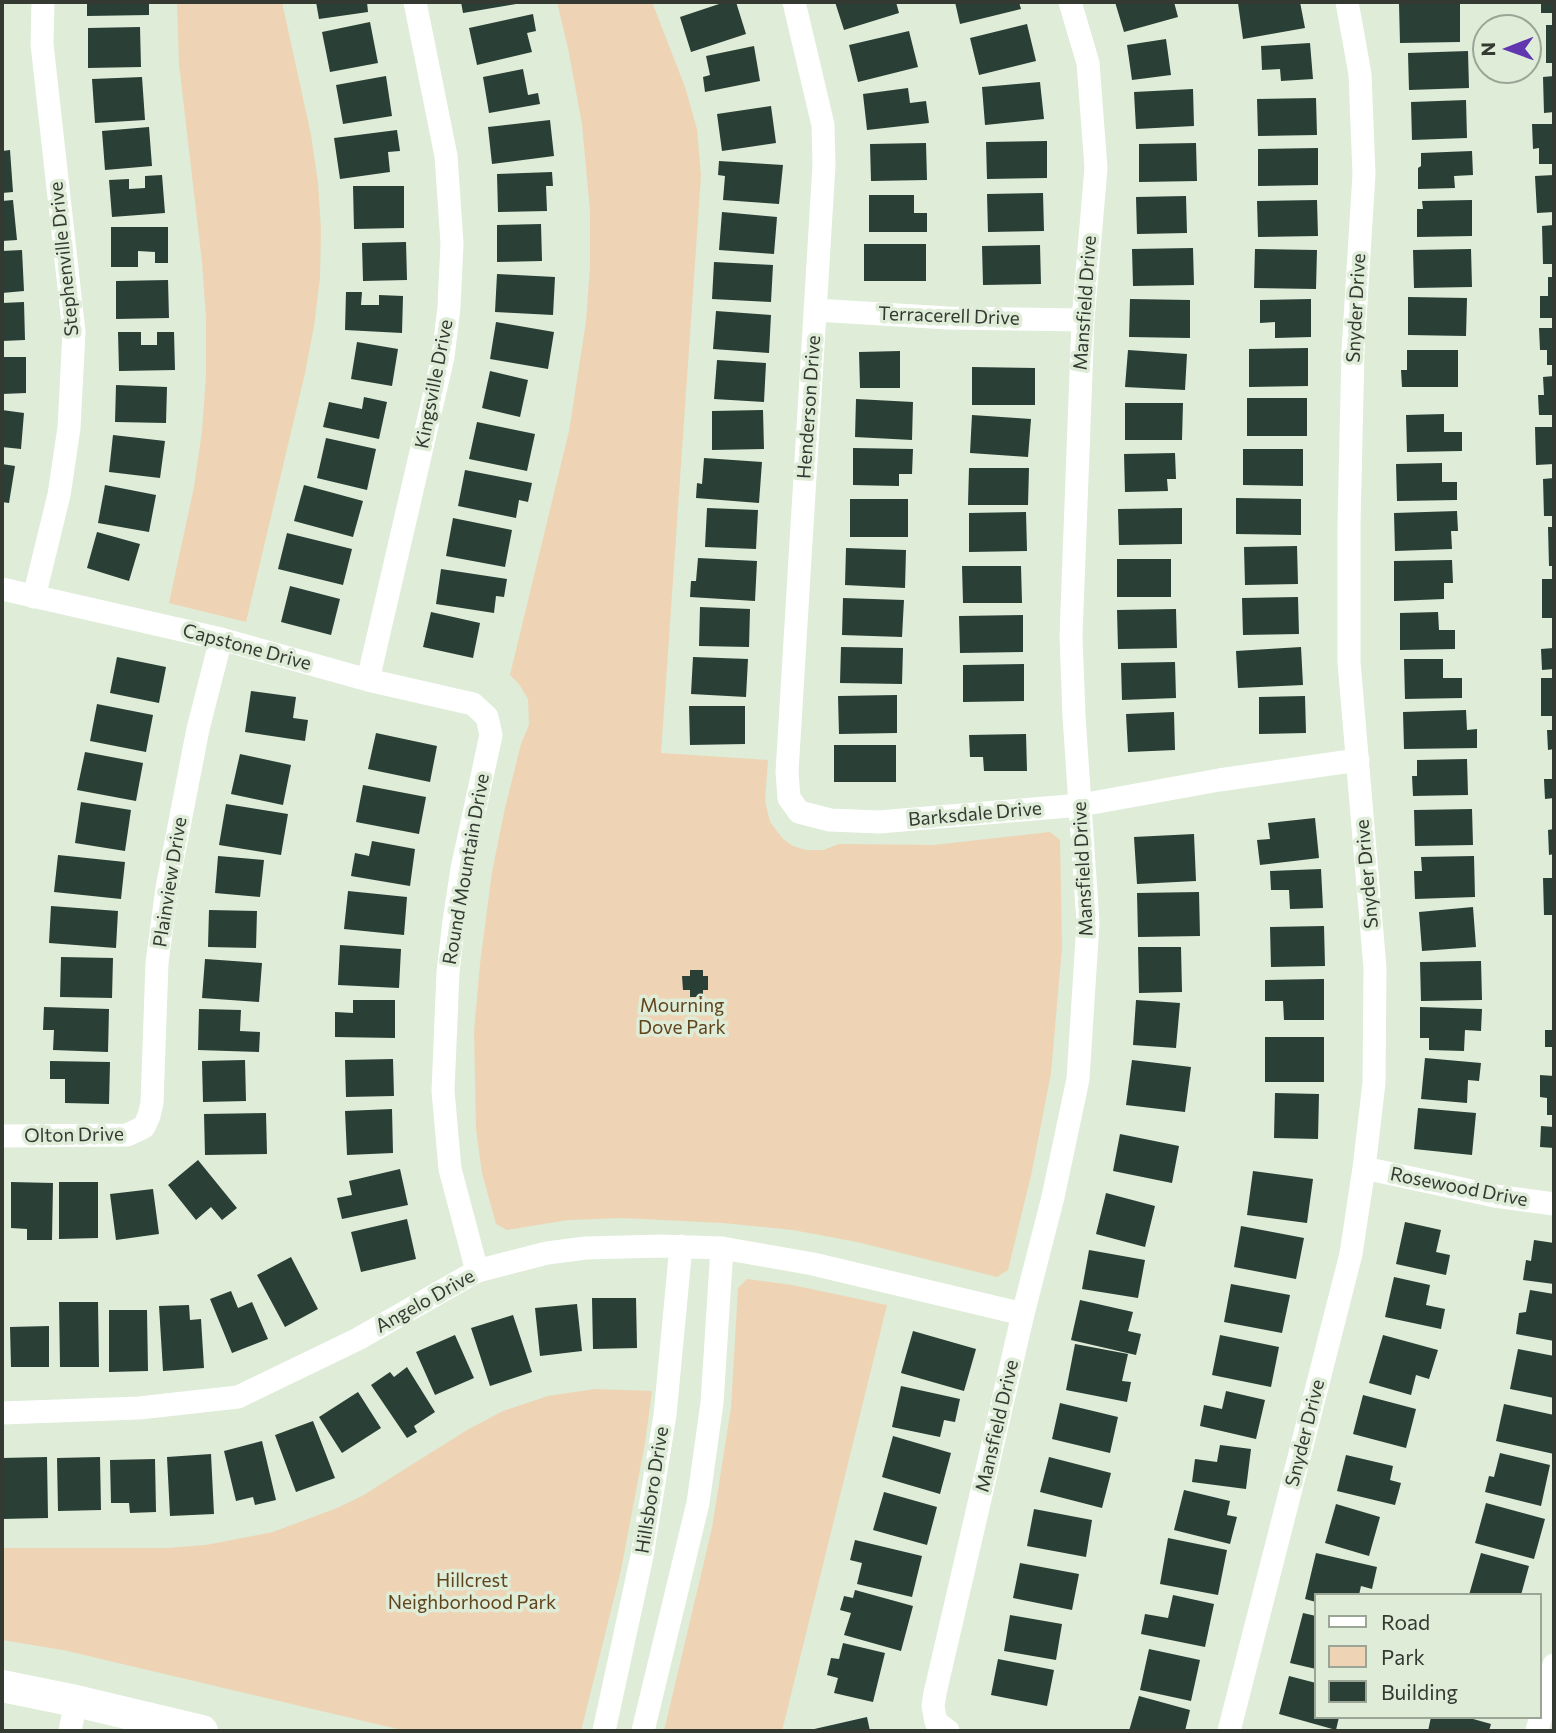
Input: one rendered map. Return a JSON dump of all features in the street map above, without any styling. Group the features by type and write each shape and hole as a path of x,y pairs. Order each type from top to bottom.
{"main road":[{"path":"2,1686 202,1731"}],"street":[{"name":"Stephenville Drive","path":"34,597 59,495 69,428 74,332 42,44 43,2"},
{"name":"Kingsville Drive","path":"368,680 443,357 449,307 452,243 446,156 415,2"},
{"name":"Henderson Drive","path":"794,2 823,125 824,165 787,772 789,798 799,812"},
{"name":"Mansfield Drive","path":"942,1727 933,1706 935,1693 1023,1314 1053,1197 1078,1079 1088,922 1070,636 1083,320 1096,168 1088,64 1070,2"},
{"name":"Snyder Drive","path":"1229,1731 1351,1254 1374,1083 1375,968 1349,662 1353,351 1364,174 1360,74 1346,2"},
{"name":"Terracerell Drive","path":"816,310 948,318 1083,320"},
{"name":"Capstone Drive","path":"2,589 220,639 368,680 473,704 487,717"},
{"name":"Plainview Drive","path":"144,1127 152,1103 157,963 167,888 198,729 220,639"},
{"name":"Round Mountain Drive","path":"477,1271 450,1169 443,1091 447,985 454,921 462,869 491,735 487,717"},
{"name":"Barksdale Drive","path":"799,812 830,820 879,822 1081,805 1219,780 1358,760"},
{"name":"Olton Drive","path":"2,1136 119,1136 135,1133 144,1127"},
{"name":"Rosewood Drive","path":"1364,1168 1495,1196 1554,1204"},
{"name":"Hillsboro Drive","path":"604,1731 642,1556 659,1453 681,1247"},
{"name":"Angelo Drive","path":"2,1413 139,1408 238,1397 358,1339 477,1271 547,1253 586,1248 722,1248 813,1264 1023,1314"},
{"path":"643,1731 698,1503 712,1403 722,1248"},
{"path":"1542,1712 1554,1665"},
{"path":"70,1731 76,1701"}],"green space":[{"path":"177,2 282,2 311,135 318,183 320,278 314,326 246,622 169,603 194,487 206,375 202,262 179,64"},
{"name":"Mourning Dove Park","path":"557,2 652,2 685,87 697,129 701,176 661,753 768,760 765,801 770,822 783,839 806,850 823,850 839,844 933,845 1050,832 1060,840 1062,947 1051,1073 1032,1171 1008,1270 997,1277 857,1242 793,1230 623,1218 568,1220 507,1230 496,1224 482,1173 476,1129 474,1031 480,964 492,872 505,808 521,744 529,725 528,699 510,675 569,431 586,322 590,267 590,211 582,124"},
{"path":"747,1279 792,1285 887,1305 782,1731 664,1731 712,1528 731,1408 738,1288"},
{"name":"Hillcrest Neighborhood Park","path":"595,1389 652,1391 621,1570 581,1731 406,1731 63,1650 2,1640 2,1548 167,1548 206,1545 273,1532 362,1496 467,1430 503,1411 548,1396"}],"building":[{"path":"87,2 149,2 149,15 87,16"},
{"path":"316,2 367,2 368,12 319,19"},
{"path":"461,2 516,2 516,4 463,13"},
{"path":"725,2 736,2 746,34 691,52 680,17"},
{"path":"835,2 896,2 899,13 844,30"},
{"path":"955,2 1019,2 1021,9 960,24"},
{"path":"1115,2 1174,2 1178,17 1124,32"},
{"path":"1300,2 1305,28 1243,39 1238,3"},
{"path":"1541,2 1554,2 1554,13 1541,13"},
{"path":"1399,4 1460,4 1460,42 1400,43"},
{"path":"533,14 536,31 527,33 532,52 477,65 469,28"},
{"path":"370,22 378,63 330,72 322,32"},
{"path":"1027,24 1036,61 979,75 970,38"},
{"path":"1546,25 1554,25 1554,63 1546,63"},
{"path":"140,27 141,67 88,68 88,28"},
{"path":"909,31 918,67 858,82 849,45"},
{"path":"1166,39 1171,75 1132,80 1127,45"},
{"path":"1310,43 1313,79 1281,81 1280,69 1262,70 1261,46"},
{"path":"754,46 760,81 705,92 703,77 710,75 706,56"},
{"path":"1468,51 1469,88 1409,90 1408,53"},
{"path":"523,69 528,95 538,93 540,104 489,113 483,77"},
{"path":"386,76 392,116 343,124 336,85"},
{"path":"1554,76 1554,112 1544,113 1543,77"},
{"path":"142,77 145,120 95,123 92,79"},
{"path":"1040,82 1044,119 985,125 982,87"},
{"path":"908,88 910,103 926,101 929,123 867,130 863,94"},
{"path":"1193,89 1194,126 1136,129 1134,92"},
{"path":"1316,98 1317,135 1258,136 1257,99"},
{"path":"1466,100 1467,138 1412,140 1411,102"},
{"path":"771,106 776,143 722,151 717,114"},
{"path":"550,120 554,156 492,164 488,127"},
{"path":"1532,124 1554,124 1554,164 1539,164 1539,148 1533,149"},
{"path":"149,127 152,166 105,170 102,131"},
{"path":"397,130 400,151 388,152 390,172 340,179 334,138"},
{"path":"1047,141 1047,178 987,179 986,142"},
{"path":"926,143 927,180 871,181 870,144"},
{"path":"1196,143 1197,181 1139,182 1139,144"},
{"path":"1318,148 1318,185 1258,186 1258,149"},
{"path":"10,150 13,192 2,193 2,151"},
{"path":"1472,151 1473,175 1454,176 1455,188 1418,189 1421,153"},
{"path":"719,161 783,165 779,204 723,200 725,176 718,175"},
{"path":"552,172 553,186 546,186 547,211 498,212 497,174"},
{"path":"162,175 165,213 112,217 109,180 129,179 129,189 145,188 145,176"},
{"path":"1554,175 1554,212 1537,213 1535,176"},
{"path":"353,186 404,186 404,228 354,229"},
{"path":"1043,193 1044,231 988,232 987,194"},
{"path":"869,195 914,195 914,213 927,213 927,232 869,232"},
{"path":"1186,196 1187,233 1137,234 1136,197"},
{"path":"13,200 17,240 2,241 2,201"},
{"path":"1317,200 1318,236 1258,237 1257,201"},
{"path":"1472,200 1472,236 1417,237 1417,209 1423,209 1422,201"},
{"path":"722,212 777,217 774,254 719,250"},
{"path":"541,224 542,261 497,262 497,225"},
{"path":"1554,225 1554,264 1543,264 1542,226"},
{"path":"111,227 168,227 168,263 155,263 155,252 138,251 138,267 111,267"},
{"path":"406,242 407,280 363,281 362,243"},
{"path":"864,244 926,244 926,281 864,281"},
{"path":"1040,245 1041,284 983,285 982,246"},
{"path":"1193,248 1194,285 1133,286 1132,249"},
{"path":"1255,249 1317,250 1316,289 1254,288"},
{"path":"1471,249 1472,287 1414,288 1413,250"},
{"path":"22,250 24,291 2,293 2,251"},
{"path":"714,262 773,265 771,302 712,299"},
{"path":"497,274 555,277 553,315 495,312"},
{"path":"1548,277 1554,277 1554,318 1540,318 1540,296 1548,296"},
{"path":"168,280 169,318 116,319 116,281"},
{"path":"346,292 362,292 361,305 379,305 379,295 403,296 402,333 345,330"},
{"path":"1408,297 1467,298 1466,336 1408,335"},
{"path":"1130,299 1190,300 1190,338 1129,337"},
{"path":"1311,299 1311,337 1275,338 1275,322 1260,323 1260,300"},
{"path":"24,302 25,340 2,341 2,303"},
{"path":"716,311 771,315 769,353 713,349"},
{"path":"496,322 554,332 548,369 490,359"},
{"path":"1539,328 1554,328 1554,365 1547,365 1547,350 1540,350"},
{"path":"118,332 141,332 141,345 157,345 157,332 174,332 175,370 119,371"},
{"path":"357,342 398,349 392,386 351,379"},
{"path":"1308,348 1308,386 1249,387 1249,349"},
{"path":"1128,350 1187,354 1185,390 1125,387"},
{"path":"1407,350 1458,350 1458,387 1402,387 1401,370 1407,370"},
{"path":"900,351 900,388 860,388 859,352"},
{"path":"2,357 26,357 26,393 2,394"},
{"path":"717,360 766,363 764,402 714,399"},
{"path":"972,367 1035,368 1035,405 972,405"},
{"path":"490,371 528,380 520,417 482,408"},
{"path":"1554,376 1554,415 1539,415 1538,395 1544,395 1543,377"},
{"path":"116,385 167,387 166,423 115,422"},
{"path":"364,397 387,402 379,439 323,427 329,402 362,409"},
{"path":"1247,398 1307,398 1307,436 1247,436"},
{"path":"856,399 913,402 912,440 855,437"},
{"path":"1125,403 1183,403 1182,440 1125,440"},
{"path":"2,410 24,413 21,449 2,447"},
{"path":"763,410 764,449 712,450 712,411"},
{"path":"1444,414 1444,432 1462,432 1462,451 1407,452 1406,415"},
{"path":"972,415 1031,419 1028,457 970,453"},
{"path":"477,422 535,434 527,471 469,459"},
{"path":"1535,427 1554,427 1554,464 1536,465"},
{"path":"113,435 165,441 160,478 109,472"},
{"path":"326,438 376,449 367,490 317,478"},
{"path":"853,448 913,449 912,474 899,474 899,486 853,485"},
{"path":"1243,449 1303,449 1303,486 1243,485"},
{"path":"1175,453 1176,479 1167,479 1168,491 1125,492 1124,454"},
{"path":"704,458 762,462 759,503 696,498 697,483 702,484"},
{"path":"1442,463 1442,482 1457,482 1457,500 1397,501 1396,464"},
{"path":"2,464 15,466 9,503 2,502"},
{"path":"969,468 1029,468 1028,505 968,505"},
{"path":"465,470 532,483 528,502 519,500 516,518 458,506"},
{"path":"1554,478 1554,516 1544,516 1543,479"},
{"path":"105,485 156,495 149,532 98,523"},
{"path":"304,485 363,501 353,537 294,521"},
{"path":"1236,498 1301,499 1301,535 1236,534"},
{"path":"850,499 908,499 908,537 850,537"},
{"path":"707,508 758,510 756,549 705,547"},
{"path":"1182,508 1182,544 1119,545 1118,509"},
{"path":"1457,511 1458,531 1451,531 1452,549 1395,551 1394,513"},
{"path":"1026,512 1027,551 969,552 969,513"},
{"path":"453,518 512,530 505,567 446,556"},
{"path":"1548,527 1554,527 1554,566 1549,566"},
{"path":"97,532 140,544 129,581 87,568"},
{"path":"287,533 352,549 343,585 278,569"},
{"path":"1297,546 1298,584 1245,585 1244,547"},
{"path":"846,548 906,550 905,588 845,585"},
{"path":"698,558 757,561 755,601 690,597 691,581 696,581"},
{"path":"1117,559 1171,559 1171,597 1117,597"},
{"path":"1452,560 1453,583 1444,583 1444,599 1394,601 1394,561"},
{"path":"962,566 1021,566 1022,603 963,603"},
{"path":"441,569 507,579 504,597 496,596 494,613 436,604"},
{"path":"1542,579 1554,579 1554,618 1542,618"},
{"path":"290,586 340,599 331,635 281,622"},
{"path":"1298,597 1299,634 1243,635 1242,598"},
{"path":"843,598 904,600 902,637 842,635"},
{"path":"700,607 750,609 749,647 699,646"},
{"path":"1176,609 1177,648 1118,649 1117,610"},
{"path":"431,612 480,623 473,658 423,647"},
{"path":"1438,612 1439,630 1455,630 1455,649 1400,650 1400,613"},
{"path":"1023,615 1023,652 960,653 959,616"},
{"path":"841,647 903,648 902,684 840,683"},
{"path":"1301,647 1303,685 1238,688 1236,651"},
{"path":"1554,648 1554,669 1542,670 1541,649"},
{"path":"117,657 166,667 159,703 110,693"},
{"path":"693,657 748,659 746,697 691,694"},
{"path":"1404,659 1443,659 1443,678 1462,678 1462,698 1405,699"},
{"path":"1175,662 1176,698 1122,700 1121,663"},
{"path":"1024,664 1024,701 963,702 963,665"},
{"path":"1541,678 1554,678 1554,716 1541,716"},
{"path":"251,691 296,697 293,718 308,720 305,741 245,732"},
{"path":"897,695 897,733 839,734 838,696"},
{"path":"1305,696 1306,733 1259,734 1259,697"},
{"path":"97,704 153,715 146,752 90,741"},
{"path":"689,706 745,706 745,744 690,745"},
{"path":"1466,710 1467,730 1477,729 1477,748 1404,749 1403,712"},
{"path":"1174,712 1175,750 1128,752 1126,714"},
{"path":"1547,730 1554,730 1554,749 1548,750"},
{"path":"376,733 437,746 430,782 368,769"},
{"path":"1026,734 1027,771 984,771 983,757 970,757 969,735"},
{"path":"834,745 896,745 896,782 834,782"},
{"path":"85,752 143,763 136,801 77,790"},
{"path":"240,754 291,765 283,805 231,794"},
{"path":"1467,759 1468,795 1413,796 1412,776 1417,776 1417,760"},
{"path":"1544,779 1554,779 1554,798 1545,799"},
{"path":"363,785 426,797 419,834 356,822"},
{"path":"81,802 131,810 125,851 75,843"},
{"path":"226,804 288,814 281,855 219,845"},
{"path":"1472,809 1473,845 1415,846 1414,810"},
{"path":"1315,818 1319,858 1260,865 1257,840 1270,839 1268,823"},
{"path":"1554,829 1554,854 1549,855 1548,830"},
{"path":"1194,834 1196,881 1137,884 1134,837"},
{"path":"372,841 415,849 410,886 351,876 355,853 369,856"},
{"path":"58,855 125,862 121,899 54,892"},
{"path":"218,856 264,860 260,897 215,893"},
{"path":"1474,856 1475,897 1415,899 1414,871 1422,871 1421,857"},
{"path":"1321,869 1323,908 1290,909 1289,890 1271,890 1270,871"},
{"path":"1543,878 1554,878 1554,915 1544,915"},
{"path":"348,891 407,897 404,935 344,929"},
{"path":"1199,892 1200,936 1138,937 1137,893"},
{"path":"51,906 118,911 116,948 49,943"},
{"path":"1473,907 1476,947 1422,951 1419,912"},
{"path":"209,910 257,911 256,948 208,947"},
{"path":"1324,926 1325,966 1271,967 1270,927"},
{"path":"340,945 401,949 399,988 338,985"},
{"path":"1138,947 1181,947 1182,992 1139,993"},
{"path":"61,957 113,958 112,998 60,997"},
{"path":"205,959 262,963 259,1002 202,998"},
{"path":"1481,961 1482,1000 1421,1001 1420,962"},
{"path":"690,970 703,970 703,976 708,976 708,990 703,990 703,997 690,997 690,990 683,990 682,976 690,976"},
{"path":"1324,979 1324,1020 1284,1020 1283,1001 1265,1001 1265,980"},
{"path":"353,1000 395,1000 395,1038 335,1037 335,1012 353,1013"},
{"path":"1136,1000 1180,1003 1176,1048 1133,1045"},
{"path":"44,1007 109,1009 108,1052 53,1050 54,1030 43,1030"},
{"path":"1420,1007 1482,1009 1481,1031 1465,1030 1464,1051 1429,1050 1429,1038 1420,1038"},
{"path":"199,1009 241,1010 240,1031 260,1032 259,1052 198,1050"},
{"path":"1545,1030 1554,1030 1554,1047 1545,1047"},
{"path":"1265,1037 1324,1037 1324,1082 1265,1082"},
{"path":"1425,1058 1481,1063 1479,1081 1468,1080 1467,1103 1421,1099"},
{"path":"393,1059 394,1096 346,1097 345,1060"},
{"path":"245,1060 246,1101 203,1102 202,1061"},
{"path":"1132,1060 1191,1067 1185,1112 1126,1105"},
{"path":"50,1061 110,1062 109,1104 65,1103 65,1079 50,1079"},
{"path":"1540,1075 1554,1076 1554,1115 1547,1115 1547,1098 1540,1097"},
{"path":"1275,1093 1319,1094 1318,1139 1274,1138"},
{"path":"1418,1108 1476,1113 1472,1155 1414,1149"},
{"path":"392,1109 393,1153 347,1155 345,1111"},
{"path":"266,1113 267,1154 205,1155 204,1114"},
{"path":"1541,1126 1554,1127 1554,1148 1540,1147"},
{"path":"1120,1134 1179,1146 1172,1183 1113,1171"},
{"path":"198,1160 237,1208 222,1220 211,1207 196,1220 168,1185"},
{"path":"400,1169 408,1205 342,1219 337,1198 352,1195 349,1181"},
{"path":"1253,1171 1313,1179 1307,1223 1247,1215"},
{"path":"11,1182 53,1183 52,1240 27,1240 27,1229 11,1228"},
{"path":"59,1182 98,1182 98,1238 59,1239"},
{"path":"153,1189 159,1234 116,1240 110,1194"},
{"path":"1106,1193 1155,1206 1145,1247 1096,1234"},
{"path":"407,1219 416,1259 361,1272 351,1232"},
{"path":"1405,1222 1441,1230 1436,1252 1450,1255 1446,1275 1396,1264"},
{"path":"1241,1226 1304,1238 1296,1279 1234,1267"},
{"path":"1534,1240 1554,1243 1554,1284 1523,1280 1526,1260 1531,1261"},
{"path":"1089,1250 1145,1260 1138,1298 1082,1289"},
{"path":"291,1257 318,1309 285,1327 257,1275"},
{"path":"1394,1277 1430,1285 1426,1305 1445,1309 1441,1329 1385,1317"},
{"path":"1231,1284 1290,1295 1282,1333 1224,1322"},
{"path":"1530,1290 1554,1294 1554,1341 1516,1334 1519,1313 1526,1312"},
{"path":"231,1291 238,1308 252,1302 268,1339 232,1353 210,1299"},
{"path":"592,1298 636,1298 637,1348 593,1349"},
{"path":"1080,1300 1133,1312 1128,1331 1141,1334 1136,1355 1071,1340"},
{"path":"59,1302 98,1302 99,1367 60,1367"},
{"path":"577,1304 582,1351 540,1356 535,1308"},
{"path":"189,1305 190,1320 201,1319 204,1368 163,1371 159,1306"},
{"path":"109,1310 147,1310 148,1371 109,1372"},
{"path":"513,1315 532,1372 490,1386 471,1328"},
{"path":"49,1326 49,1367 11,1367 10,1327"},
{"path":"913,1331 976,1349 964,1391 901,1373"},
{"path":"455,1335 474,1378 435,1395 416,1352"},
{"path":"1220,1335 1279,1347 1271,1387 1212,1375"},
{"path":"1383,1335 1438,1350 1429,1379 1416,1375 1411,1395 1369,1383"},
{"path":"1075,1344 1128,1354 1122,1381 1131,1382 1127,1402 1066,1390"},
{"path":"1518,1349 1554,1356 1554,1398 1510,1389"},
{"path":"407,1367 435,1412 414,1426 417,1432 407,1438 371,1385 390,1372 394,1377"},
{"path":"901,1386 960,1399 955,1422 944,1420 940,1437 892,1427"},
{"path":"1226,1391 1265,1400 1256,1439 1200,1426 1204,1405 1222,1409"},
{"path":"358,1392 381,1428 342,1453 319,1417"},
{"path":"1363,1395 1416,1409 1406,1448 1353,1434"},
{"path":"1060,1403 1118,1417 1110,1453 1052,1439"},
{"path":"1504,1404 1554,1415 1554,1454 1496,1441"},
{"path":"313,1421 335,1478 296,1492 275,1435"},
{"path":"893,1436 951,1453 940,1494 882,1477"},
{"path":"262,1441 276,1500 255,1505 253,1497 236,1501 224,1451"},
{"path":"1220,1445 1251,1449 1246,1489 1192,1482 1195,1459 1217,1462"},
{"path":"1500,1453 1550,1465 1541,1506 1485,1492 1489,1476 1494,1477"},
{"path":"211,1454 214,1514 170,1516 167,1457"},
{"path":"1346,1455 1393,1466 1390,1480 1401,1483 1395,1505 1337,1491"},
{"path":"47,1457 48,1518 2,1519 2,1458"},
{"path":"100,1457 101,1510 58,1511 57,1458"},
{"path":"1049,1457 1111,1473 1102,1508 1040,1492"},
{"path":"155,1459 156,1512 130,1513 129,1503 111,1503 110,1460"},
{"path":"1184,1490 1230,1501 1227,1515 1237,1517 1230,1544 1174,1530"},
{"path":"884,1492 937,1507 927,1545 873,1530"},
{"path":"1486,1503 1545,1519 1534,1559 1475,1543"},
{"path":"1336,1504 1380,1517 1369,1556 1325,1543"},
{"path":"1034,1509 1092,1520 1086,1557 1027,1546"},
{"path":"1168,1538 1227,1550 1218,1595 1160,1584"},
{"path":"855,1540 922,1556 912,1597 857,1584 862,1563 850,1560"},
{"path":"1316,1553 1377,1567 1372,1589 1361,1586 1359,1593 1314,1593 1314,1601 1305,1599"},
{"path":"1481,1553 1529,1566 1522,1593 1470,1593"},
{"path":"1020,1563 1079,1574 1072,1610 1013,1598"},
{"path":"855,1590 913,1606 901,1651 844,1635 851,1613 840,1610 844,1596 853,1598"},
{"path":"1173,1595 1214,1604 1205,1647 1141,1634 1145,1614 1168,1618"},
{"path":"1303,1613 1314,1616 1314,1669 1290,1663"},
{"path":"1010,1615 1062,1624 1056,1660 1004,1651"},
{"path":"843,1643 885,1653 873,1702 834,1693 838,1678 827,1675 831,1658 839,1659"},
{"path":"1149,1649 1200,1660 1191,1701 1140,1690"},
{"path":"998,1659 1054,1670 1047,1706 991,1695"},
{"path":"1289,1676 1314,1682 1314,1719 1339,1719 1336,1730 1279,1714"},
{"path":"1139,1696 1190,1710 1185,1731 1129,1731"},
{"path":"867,1717 870,1731 810,1731 810,1730"},
{"path":"1431,1719 1473,1719 1491,1724 1489,1731 1428,1731"}]}
